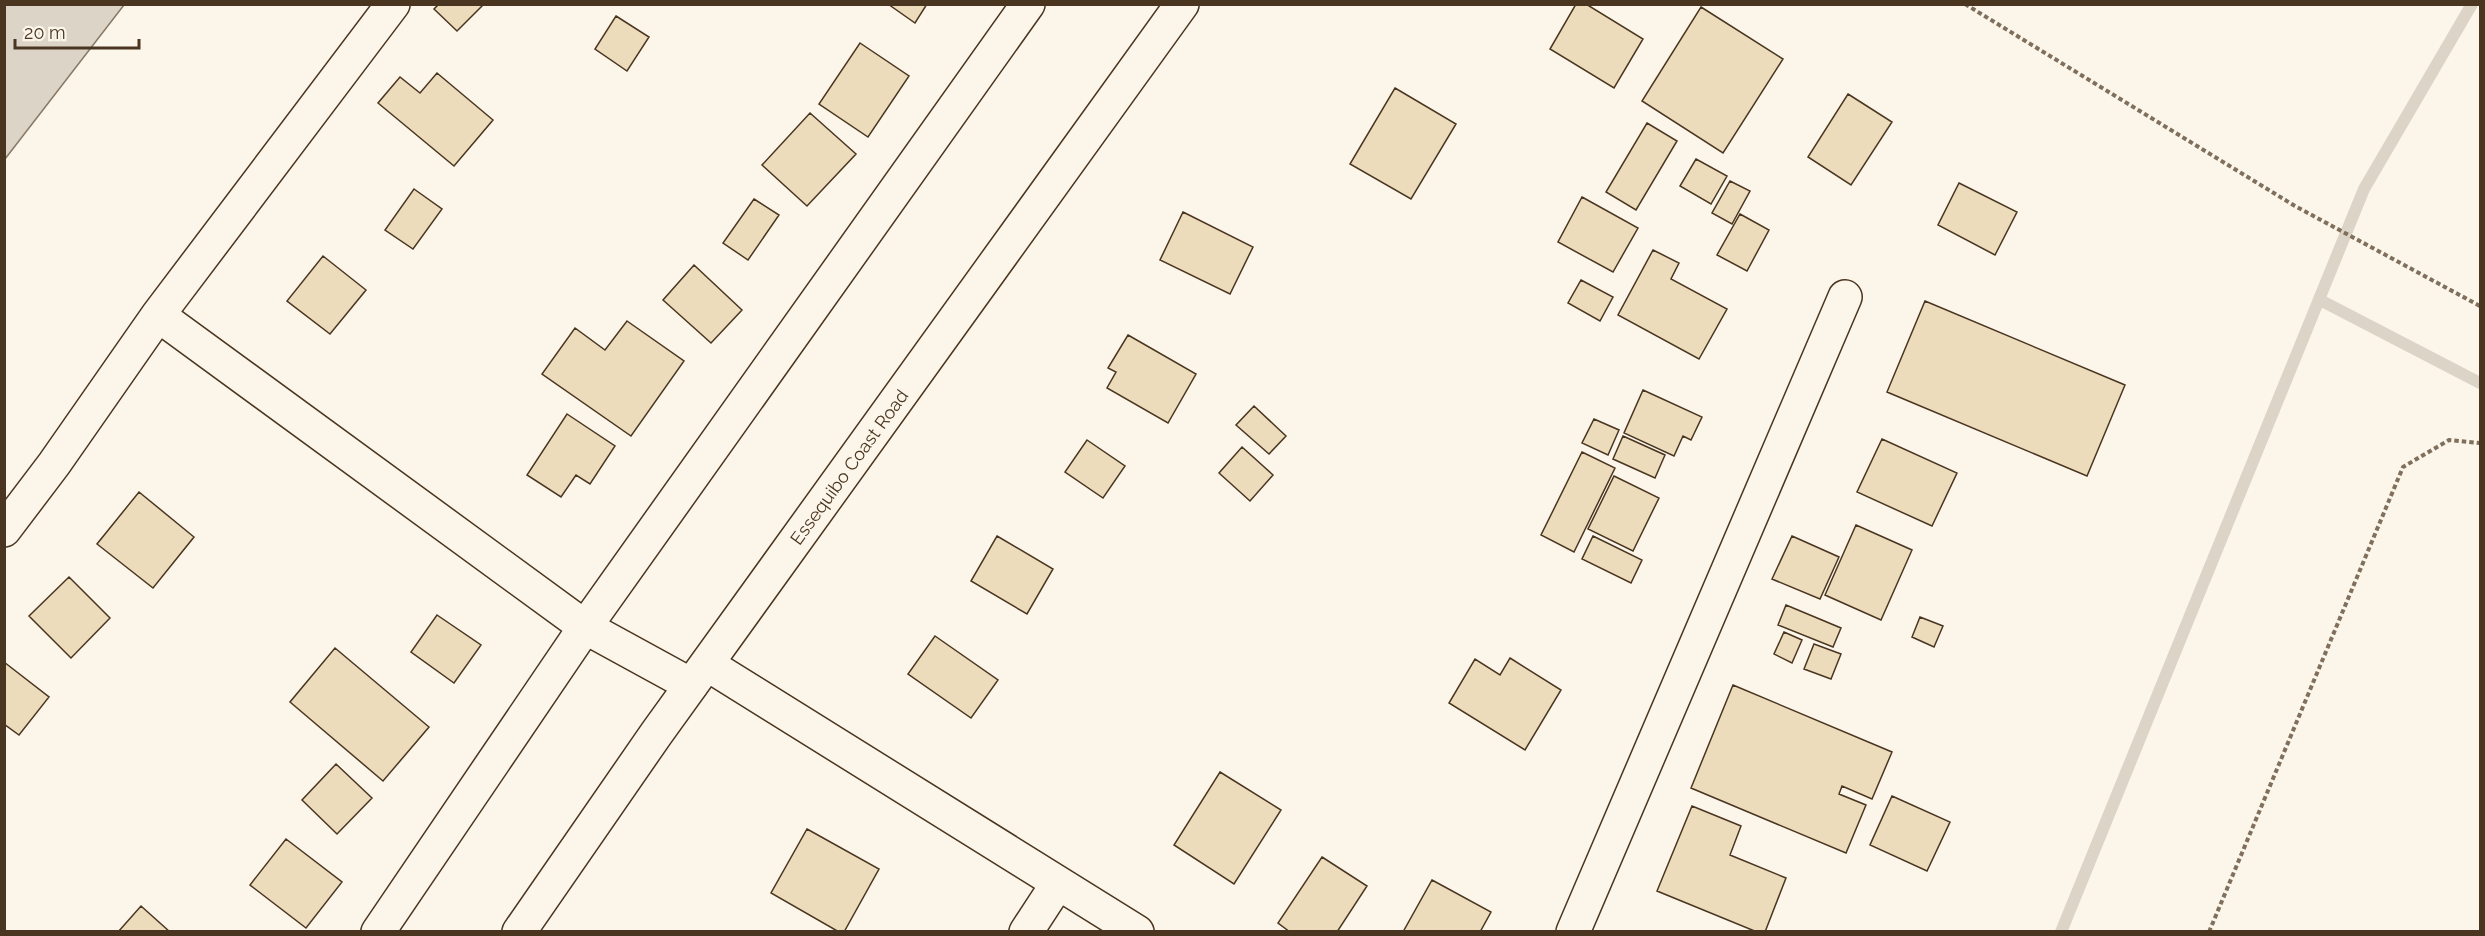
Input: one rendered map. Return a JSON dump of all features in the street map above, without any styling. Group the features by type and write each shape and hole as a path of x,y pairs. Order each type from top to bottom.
{"street":[{"path":"4,530 54,464 158,315 393,4"},
{"path":"378,932 585,627 1028,4"},
{"name":"Essequibo Coast Road","path":"519,932 699,675 1182,4"},
{"path":"1572,932 1845,297"},
{"path":"158,315 585,627 699,675 1058,883 1137,932"},
{"path":"1026,932 1058,883"}],"path":[{"path":"1965,4 2295,206 2481,306"},
{"path":"2209,932 2403,467 2449,440 2481,443"}],"shaded area":[{"path":"4,5 124,5 5,159"}],"building":[{"path":"439,4 484,4 457,31 434,9"},
{"path":"888,4 927,4 915,23"},
{"path":"1576,4 1586,4 1643,39 1614,88 1550,49"},
{"path":"1701,7 1783,59 1723,153 1642,101"},
{"path":"616,16 649,37 627,71 595,49"},
{"path":"860,43 909,76 868,137 819,104"},
{"path":"437,73 493,120 454,166 378,103 400,77 420,93"},
{"path":"1395,88 1456,124 1411,199 1350,164"},
{"path":"1848,94 1892,122 1851,185 1808,157"},
{"path":"810,113 856,154 807,206 762,165"},
{"path":"1647,123 1677,141 1636,210 1606,192"},
{"path":"1696,159 1727,176 1711,204 1680,186"},
{"path":"1730,181 1750,191 1732,224 1712,213"},
{"path":"1959,183 2017,212 1995,255 1938,225"},
{"path":"414,189 442,209 413,249 385,230"},
{"path":"1582,197 1638,228 1613,272 1558,242"},
{"path":"754,199 779,215 748,260 723,243"},
{"path":"1183,212 1253,247 1230,294 1160,260"},
{"path":"1740,214 1769,230 1747,271 1717,255"},
{"path":"1653,250 1679,263 1671,279 1727,309 1699,359 1618,315"},
{"path":"323,256 366,290 330,334 287,301"},
{"path":"694,265 742,310 711,343 663,300"},
{"path":"1581,280 1613,297 1600,321 1568,303"},
{"path":"1925,301 2125,385 2087,476 1887,392"},
{"path":"627,321 684,361 631,436 542,374 575,328 605,350"},
{"path":"1128,335 1196,374 1168,423 1107,388 1116,372 1108,368"},
{"path":"1643,390 1702,417 1691,440 1683,436 1674,456 1624,433"},
{"path":"1254,406 1286,436 1269,454 1236,425"},
{"path":"567,414 615,446 590,484 576,475 561,497 527,475"},
{"path":"1594,419 1619,430 1608,455 1582,443"},
{"path":"1623,436 1665,455 1655,478 1613,459"},
{"path":"1882,439 1957,473 1932,526 1857,492"},
{"path":"1087,440 1125,466 1103,498 1065,472"},
{"path":"1242,447 1273,475 1250,501 1219,473"},
{"path":"1582,452 1615,468 1574,552 1541,535"},
{"path":"1614,476 1659,498 1633,551 1588,529"},
{"path":"139,492 194,537 153,588 97,544"},
{"path":"1856,525 1912,550 1881,620 1825,595"},
{"path":"997,536 1053,569 1027,614 971,581"},
{"path":"1593,536 1642,560 1631,583 1582,559"},
{"path":"1792,536 1839,557 1820,599 1772,579"},
{"path":"69,577 110,618 71,658 29,616"},
{"path":"1786,605 1841,628 1833,647 1778,625"},
{"path":"437,615 481,645 454,683 411,652"},
{"path":"1920,617 1943,626 1934,647 1912,637"},
{"path":"1784,632 1802,640 1792,663 1774,654"},
{"path":"935,636 998,680 971,718 908,674"},
{"path":"1814,644 1841,654 1831,679 1804,669"},
{"path":"335,648 429,727 383,781 290,702"},
{"path":"1510,658 1561,690 1525,750 1449,703 1475,659 1500,675"},
{"path":"4,662 49,697 19,735 4,724"},
{"path":"1733,685 1892,752 1872,799 1842,786 1839,794 1866,805 1846,853 1691,788"},
{"path":"336,764 372,798 337,834 302,800"},
{"path":"1220,772 1281,810 1234,884 1174,845"},
{"path":"1892,796 1950,822 1927,871 1870,845"},
{"path":"1692,806 1741,826 1730,855 1786,878 1765,932 1757,932 1657,891"},
{"path":"807,829 879,869 844,932 839,932 771,893"},
{"path":"286,839 342,882 306,928 250,885"},
{"path":"1322,857 1367,886 1337,932 1290,932 1278,923"},
{"path":"1432,880 1491,912 1480,932 1403,932"},
{"path":"141,906 170,932 118,932"}],"waterway":[{"path":"2061,932 2364,189 2472,4"},
{"path":"2320,300 2480,383"}]}
